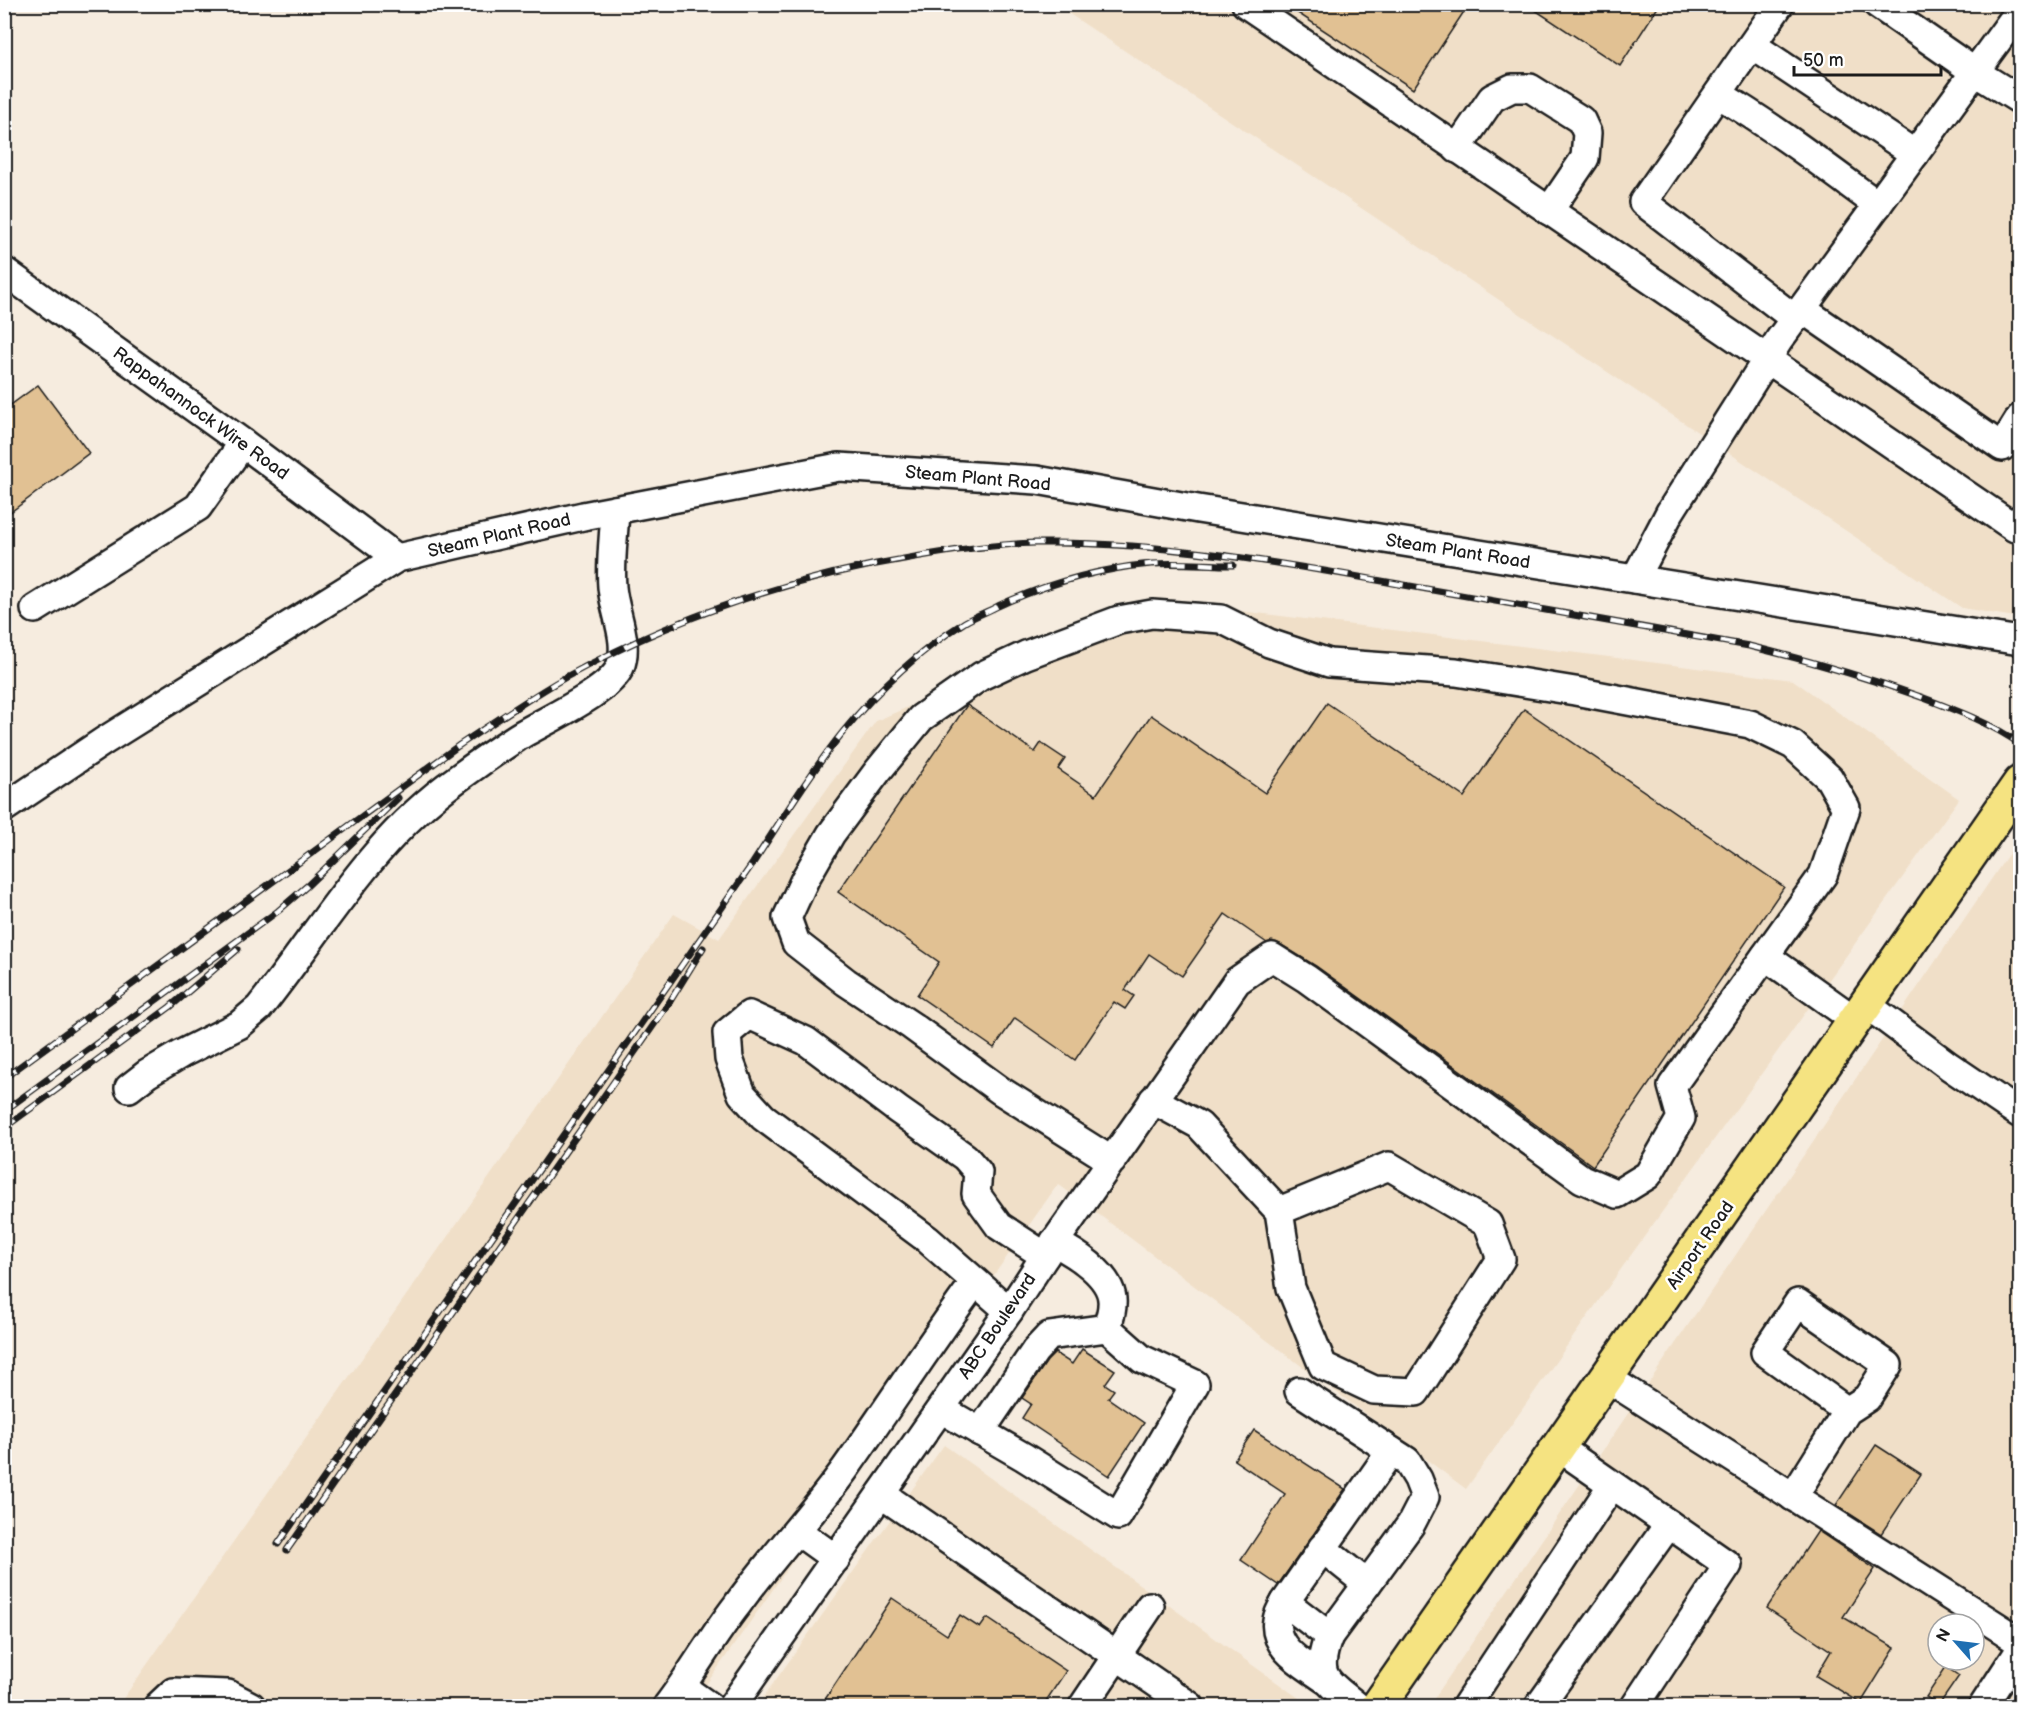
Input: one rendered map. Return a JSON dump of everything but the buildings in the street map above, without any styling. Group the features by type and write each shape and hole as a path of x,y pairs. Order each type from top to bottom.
{"highway":[{"name":"Airport Road","path":"1378,1707 2020,783"}],"street":[{"path":"1246,4 2015,528 2020,519"},
{"path":"1780,4 1643,202 1798,314 2002,447 2020,418"},
{"path":"1877,4 1975,72 2020,100"},
{"path":"1635,579 1671,512 1798,314 2020,10"},
{"path":"1752,45 1915,154"},
{"path":"1457,149 1492,98 1512,88 1530,88 1581,120 1587,134 1585,158 1549,211"},
{"path":"1718,94 1805,152 1878,205"},
{"name":"Rappahannock Wire Road","path":"4,271 243,443 397,558"},
{"path":"35,609 198,507 243,443"},
{"name":"Steam Plant Road","path":"4,808 104,741 397,558 615,510 839,467 1037,480 1198,509 2020,640"},
{"path":"129,1088 181,1053 239,1025 259,1008 370,859 409,817 455,780 508,744 594,694 612,679 620,667 623,648 612,586 615,510"},
{"path":"1112,1161 1001,1091 912,1026 846,982 796,943 787,918 805,879 831,834 921,718 981,676 1026,655 1119,620 1152,614 1221,619 1269,643 1329,663 1456,672 1597,695 1750,724 1793,746 1829,778 1846,808 1822,874 1765,956 1949,1066 2020,1114"},
{"name":"ABC Boulevard","path":"732,1707 1237,981 1272,957 1307,979 1582,1179 1617,1194 1648,1175 1682,1118 1672,1086 1765,956"},
{"path":"1009,1311 927,1239 763,1117 742,1094 729,1059 727,1033 749,1016 806,1041 965,1157 978,1172 976,1194 999,1226 1092,1266 1111,1292 1113,1304 1107,1328"},
{"path":"1153,1100 1199,1125 1279,1211 1291,1288 1323,1366 1374,1390 1416,1392 1501,1259 1488,1224 1389,1166 1279,1211"},
{"path":"709,1707 675,1697 735,1606 842,1472 896,1398 948,1318 975,1282"},
{"path":"941,1409 1118,1516 1195,1383 1143,1359 1107,1328 1049,1336 1035,1351 980,1432"},
{"path":"1607,1378 2020,1641"},
{"path":"1299,1391 1407,1461 1425,1497 1411,1524 1329,1636 1323,1652 1322,1669 1326,1680"},
{"path":"1793,1497 1847,1411"},
{"path":"1558,1447 1728,1565 1635,1707"},
{"path":"1357,1707 1284,1648 1277,1635 1277,1618 1285,1602 1391,1451"},
{"path":"1466,1707 1612,1485"},
{"path":"881,1494 1190,1707"},
{"path":"1539,1707 1669,1524"},
{"path":"797,1531 836,1558"},
{"path":"1322,1548 1367,1584"},
{"path":"1285,1602 1329,1636"},
{"path":"1083,1707 1150,1606"},
{"path":"1983,1707 2020,1649"},
{"path":"158,1707 172,1692 228,1694 251,1707"}],"shaded area":[{"path":"1056,5 2020,5 2020,618 1962,608"},
{"path":"1152,600 1793,680 1959,799 1466,1489 1058,1184 691,1706 118,1706 674,914 719,939 876,721"},
{"path":"2020,837 2020,1706 1429,1706"},
{"path":"944,1445 1310,1706 757,1706"}],"railway":[{"path":"4,1078 458,746 566,677 649,636 735,602 824,576 930,554 1021,544 1082,543 1221,555 1358,577 1771,651 1921,697 1985,723 2020,744"},
{"path":"278,1544 753,863 796,796 843,732 870,701 915,658 948,633 973,618 1035,591 1072,579 1131,566 1171,563 1233,565"},
{"path":"4,1111 278,911 398,798"},
{"path":"287,1550 669,1003 703,948"},
{"path":"4,1128 170,1007 238,949"}]}
